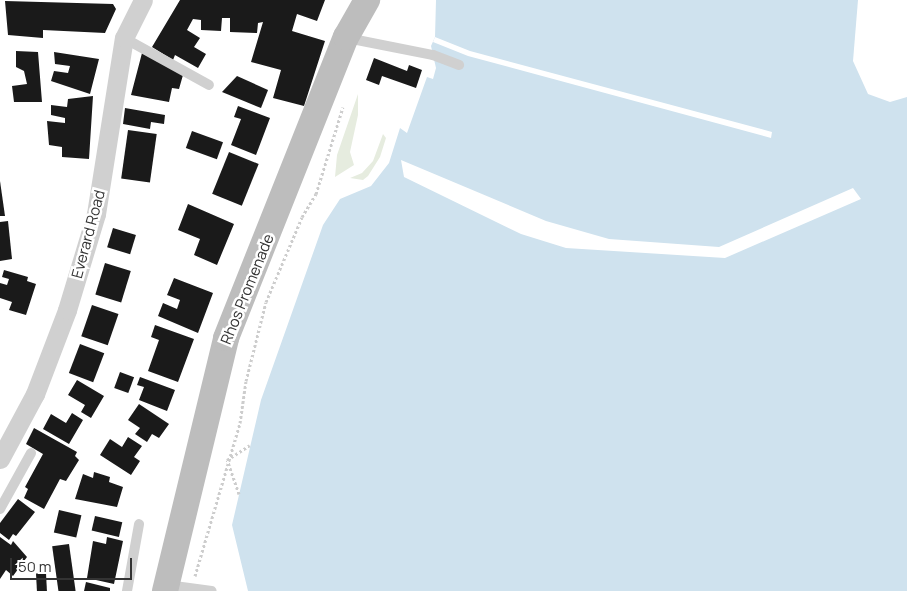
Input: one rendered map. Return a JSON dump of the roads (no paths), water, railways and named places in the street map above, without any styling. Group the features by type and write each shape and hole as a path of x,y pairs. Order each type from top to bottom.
{"street":[{"name":"Everard Road","path":"0,459 35,394 66,310 96,214 124,38 143,0"},
{"name":"Rhos Promenade","path":"166,588 226,338 346,37 367,0"}],"lane":[{"path":"346,37 433,55 459,64"},
{"path":"124,38 209,85"},
{"path":"0,508 31,453"},
{"path":"127,591 139,524"},
{"path":"166,588 212,591"}],"water":[{"path":"436,0 907,0 907,591 248,591 232,525 261,400 323,225 340,199 371,186 389,163 400,128 407,133 427,77 433,79 436,68 431,46 435,37"}]}
